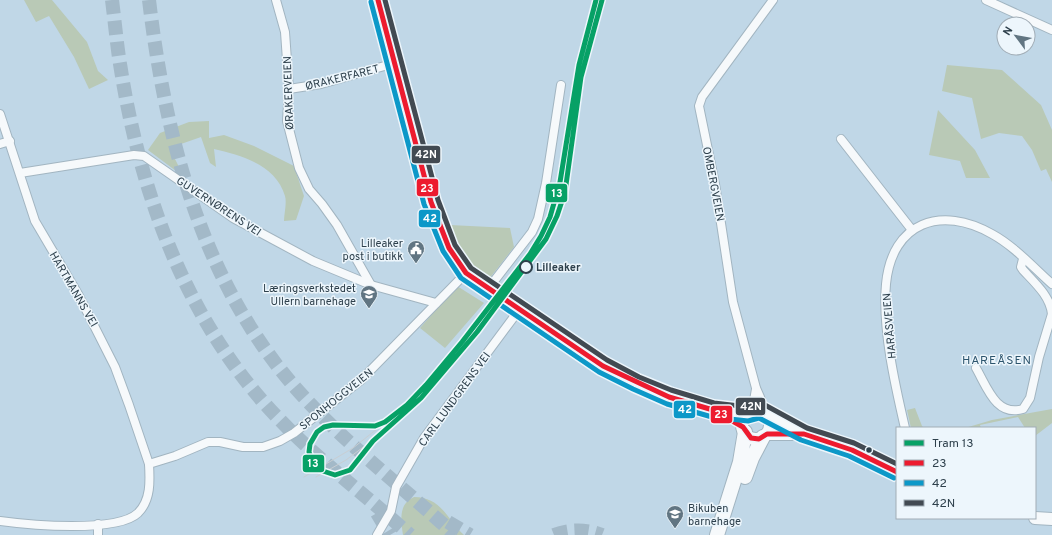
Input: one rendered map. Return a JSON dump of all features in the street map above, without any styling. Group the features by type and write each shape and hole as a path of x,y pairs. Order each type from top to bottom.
{"highway":[{"path":"717,535 740,462 744,430"},
{"path":"726,535 749,465 765,436"}],"main road":[{"path":"378,0 436,216 449,248 466,273 519,310 617,373 669,397 713,410 750,413 760,411 804,434 852,450 896,472"},
{"path":"713,410 744,430 751,438 804,434"},
{"path":"744,430 744,420 750,413"},
{"path":"765,436 770,426 767,416"},
{"path":"1036,518 1052,519"}],"street":[{"name":"ØRAKERVEIEN","path":"276,0 285,32 289,89 287,121 290,136 304,180 309,189 337,225 371,285"},
{"name":"OMBERGVEIEN","path":"767,416 756,388 733,302 715,184 700,116 700,106 702,97 773,0"},
{"path":"986,0 1052,30"},
{"name":"ØRAKERFARET","path":"289,89 321,84 395,63"},
{"path":"488,289 532,232 538,219 546,183 561,85"},
{"name":"HARTMANNS VEI","path":"0,114 10,141 30,210 37,226 78,294 115,367 130,405 149,464"},
{"path":"842,139 912,230"},
{"path":"0,144 10,141"},
{"name":"GUVERNØRENS VEI","path":"20,173 134,155 144,156 210,203 257,232 313,261 371,285 436,303"},
{"name":"HARÅSVEIEN","path":"905,427 890,352 886,301 890,263 898,245 912,230 918,226 935,221 967,224 981,228 1001,239 1052,284"},
{"path":"976,368 999,405 1010,411 1023,409 1030,398 1039,357 1052,314 1047,297 1021,267 1023,259"},
{"name":"SPONHOGGVEIEN","path":"149,464 175,456 208,442 220,442 255,447 272,445 280,441 315,419 362,380 466,273"},
{"name":"CARL LUNDGRENS VEI","path":"377,535 391,511 396,487 424,438 519,310"},
{"name":"OMBERGVEIEN","path":"750,413 756,388"},
{"path":"0,521 40,525 98,524 124,521 132,518 142,508 148,493 149,464"},
{"path":"98,524 98,535"}],"green space":[{"path":"24,0 52,0 87,42 98,71 108,80 89,89 74,57 49,16 36,22"},
{"path":"947,65 1002,70 1041,105 1052,130 1052,182 1046,169 1041,171 1032,150 1022,136 999,133 981,139 972,98 942,91"},
{"path":"938,110 975,150 990,178 966,178 960,161 929,155"},
{"path":"209,121 209,138 224,135 254,146 294,166 304,196 296,220 284,221 286,199 274,176 266,169 246,158 214,149 216,167 210,163 201,137 181,144 172,153 184,177 148,150 160,133 189,122"},
{"path":"450,225 510,228 514,247 489,279 474,267 464,256"},
{"path":"457,286 484,303 445,348 420,328"},
{"path":"915,408 923,427 911,427 907,410"},
{"path":"1052,409 1052,423 1036,435 1036,427 1024,427 1018,417 980,425 981,427 968,427 992,420"},
{"path":"414,497 423,498 437,505 464,535 403,535 401,519 403,508 409,500"}],"tunnel":[{"path":"112,0 121,70 141,164 156,211 173,256 194,300 219,343 247,382 279,419 327,464 410,535"},
{"path":"149,0 156,53 166,106 179,159 195,210 214,259 238,307 267,352 301,394 319,413 357,449 455,535"},
{"path":"377,513 390,535"},
{"path":"448,522 470,535"},
{"path":"554,535 578,530 602,535"}],"tram line":[{"name":"13","path":"596,0 579,65 560,182 550,217 541,236 530,254 462,342 407,405 385,422 375,426 333,425 324,427 317,432 310,444 309,452 313,463 320,470 335,475 350,470 373,441 421,398 477,332 546,239 557,216 565,192 581,77 602,0"},
{"path":"304,477 353,448 392,417"},
{"path":"316,477 346,460 378,436"}],"transit line":[{"name":"23","path":"378,0 431,202 449,248 466,273 603,366 669,397 713,410 743,427 751,438 759,439 767,434 804,434 852,450 896,472"},
{"name":"42N","path":"385,0 438,200 455,245 471,268 607,360 639,377 671,390 714,403 748,407 763,404 807,428 854,443 896,464"},
{"name":"42","path":"371,2 424,204 443,251 461,278 599,372 633,389 667,404 712,417 748,421 759,418 801,440 849,456 894,478"}],"place":[{"name":"Lilleaker post i butikk","path":"416,264"},
{"name":"Lilleaker","path":"526,267"},
{"name":"Læringsverkstedet Ullern barnehage","path":"369,309"},
{"name":"Bikuben barnehage","path":"675,529"}],"district":[{"name":"HAREÅSEN","path":"997,360"}]}
